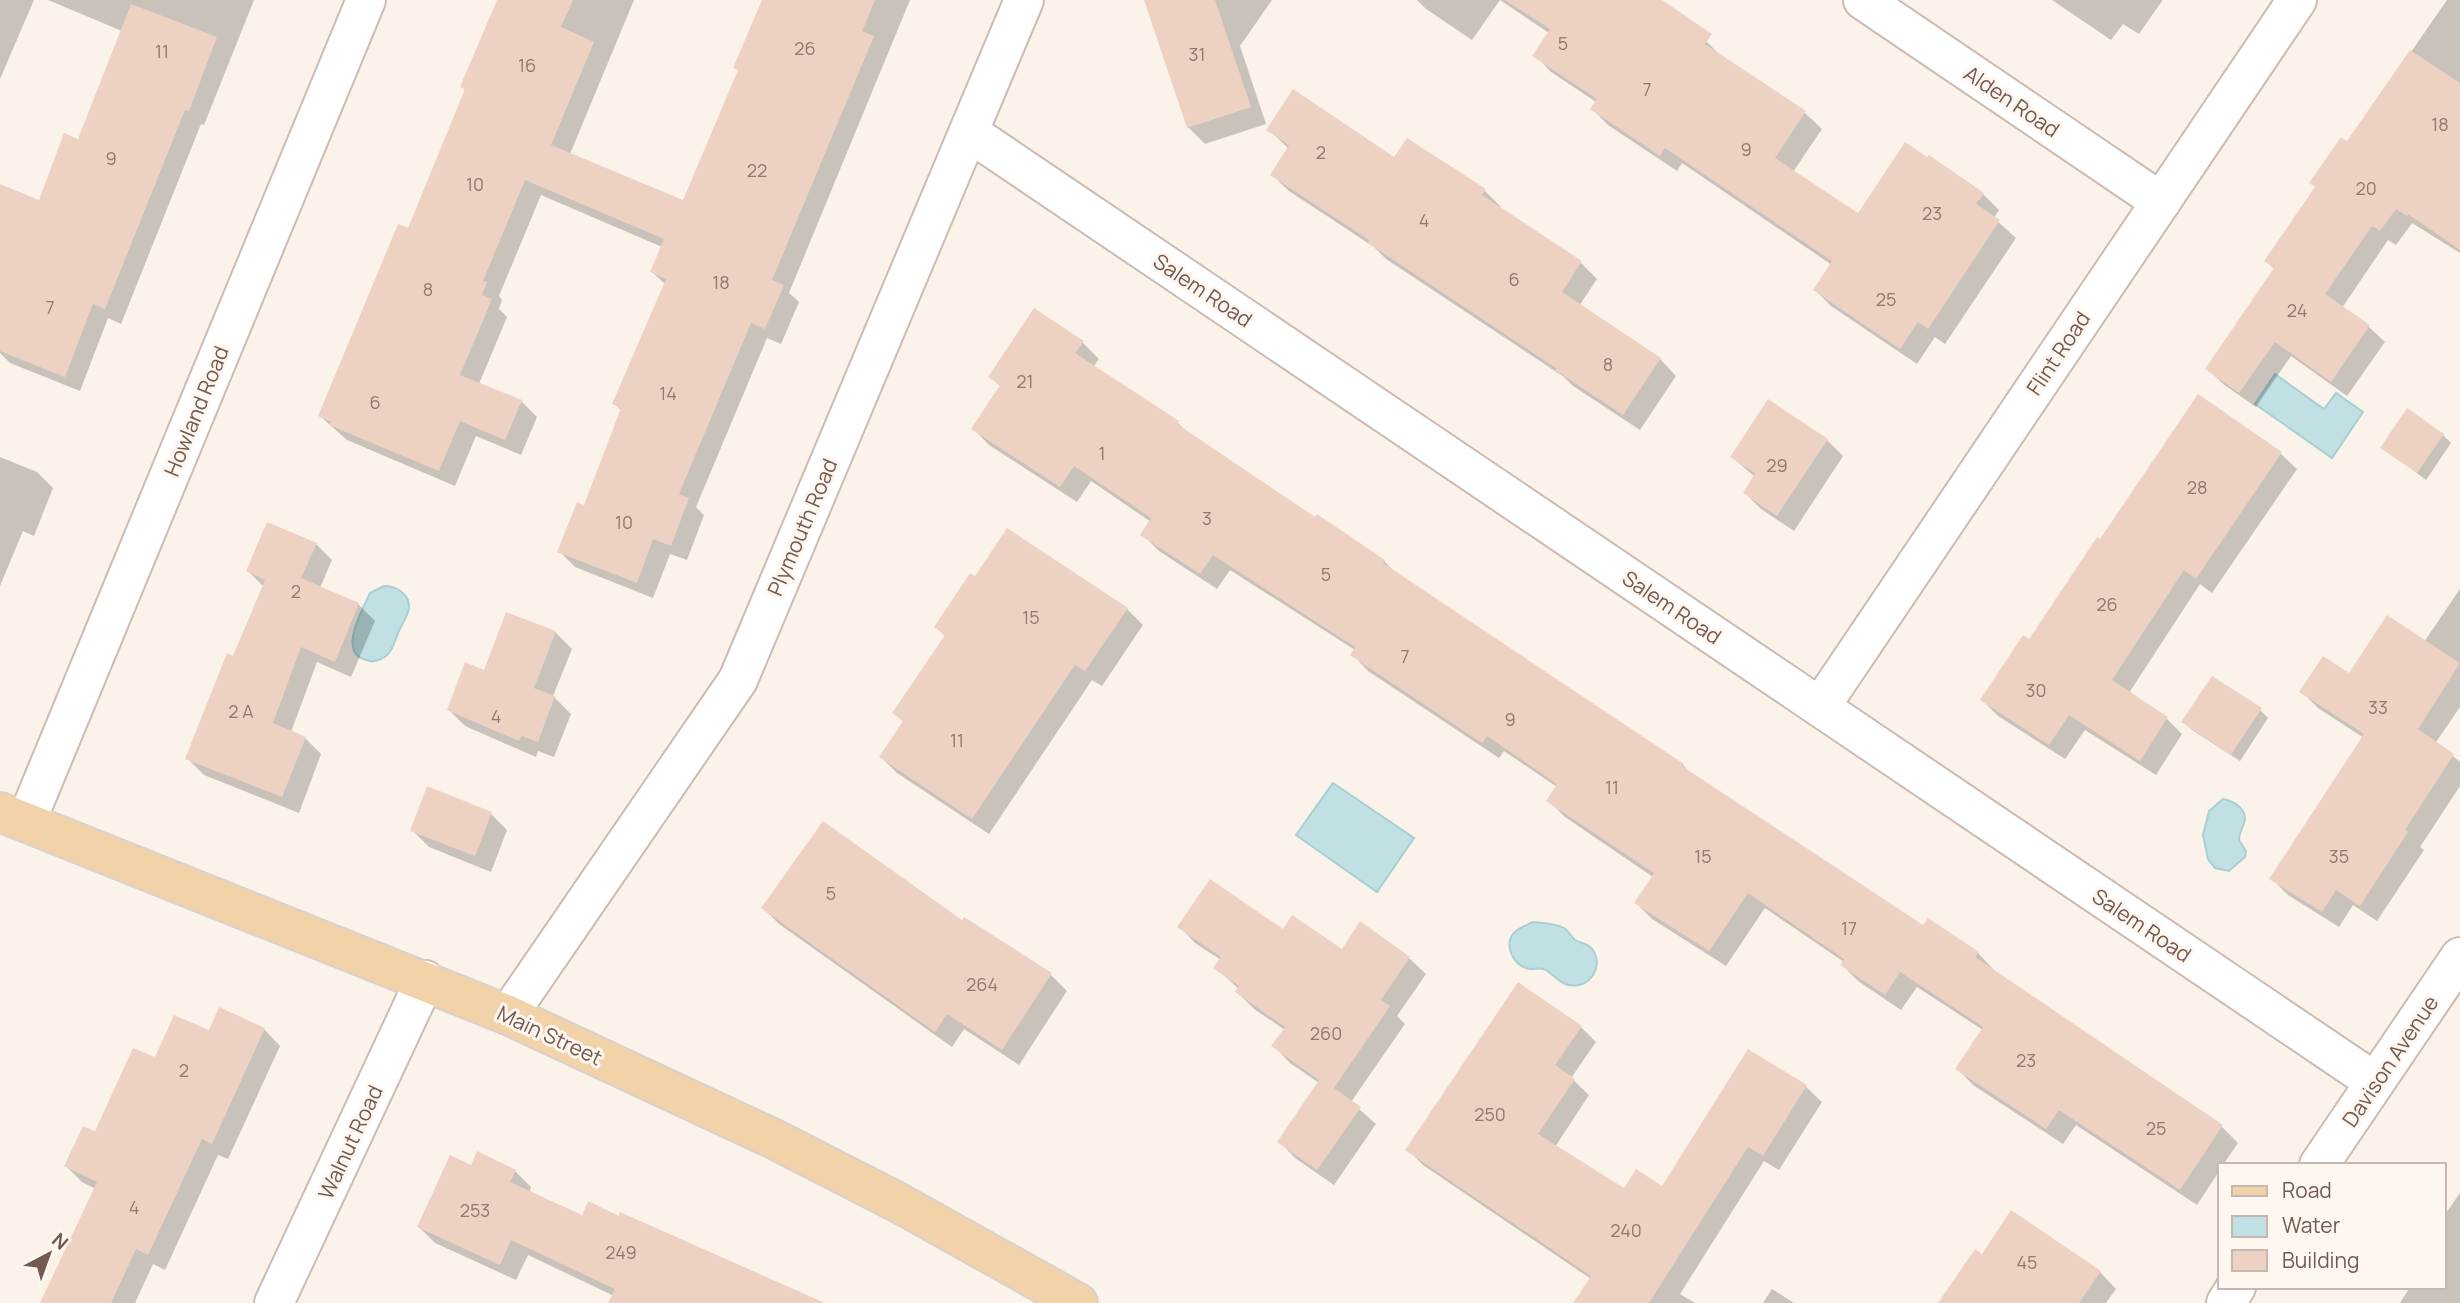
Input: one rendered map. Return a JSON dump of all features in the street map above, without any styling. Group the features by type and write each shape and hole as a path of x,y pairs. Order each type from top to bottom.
{"main road":[{"name":"Main Street","path":"13,817 508,1015 774,1139 900,1203 1078,1303"}],"street":[{"name":"Howland Road","path":"13,817 366,0"},
{"name":"Plymouth Road","path":"508,1015 738,680 1024,0"},
{"name":"Alden Road","path":"1863,0 2161,202"},
{"name":"Flint Road","path":"1820,706 2297,0"},
{"name":"Salem Road","path":"970,132 2375,1082"},
{"name":"Davison Avenue","path":"2320,1163 2460,957"},
{"name":"Walnut Road","path":"274,1303 425,981"}],"water":[{"path":"2275,374 2324,409 2336,393 2363,412 2332,458 2255,404"},
{"path":"384,586 401,592 409,603 409,608 389,653 381,659 370,661 354,651 354,632 370,593"},
{"path":"1333,783 1414,838 1377,892 1296,835"},
{"path":"2223,799 2240,807 2245,818 2239,840 2246,851 2245,857 2229,871 2215,868 2208,859 2203,835 2209,811"},
{"path":"1533,922 1560,926 1575,940 1590,947 1597,963 1590,979 1579,985 1569,985 1546,970 1529,969 1518,963 1510,951 1511,937"}],"building":[{"path":"497,0 573,0 561,27 594,42 551,145 683,200 738,70 733,68 762,0 875,0 862,31 874,36 772,280 784,285 765,329 751,323 679,494 689,498 671,546 653,539 637,583 557,552 577,502 584,505 621,408 612,404 666,279 650,272 664,239 525,180 483,281 487,282 482,295 492,299 460,375 522,400 505,440 460,421 439,471 329,425 331,422 318,416 398,224 408,228 465,89 460,87"},
{"path":"1144,0 1215,0 1251,107 1187,128"},
{"path":"1505,0 1662,0 1712,34 1705,44 1806,111 1775,158 1858,213 1905,142 1984,193 1976,204 2000,220 1928,329 1918,322 1900,349 1813,290 1832,261 1665,148 1660,156 1590,109 1597,99 1532,56 1550,29"},
{"path":"131,4 217,37 189,111 185,110 105,309 93,304 65,377 0,351 0,184 39,200 64,133 78,139"},
{"path":"2410,50 2460,83 2460,250 2408,214 2407,216 2396,209 2380,231 2372,226 2325,294 2370,325 2331,382 2275,342 2239,393 2205,369 2274,268 2264,261 2315,187 2309,183 2341,137 2347,141"},
{"path":"1293,89 1394,157 1407,138 1486,189 1482,195 1582,261 1562,292 1661,358 1623,415 1270,175 1289,145 1266,130"},
{"path":"1034,308 1084,341 1075,353 1179,421 1177,424 1315,517 1317,514 1385,560 1383,563 1684,764 1682,766 1923,925 1928,918 1979,952 1975,957 2223,1125 2180,1190 2059,1110 2046,1129 1955,1069 1983,1027 1900,972 1885,995 1840,965 1844,959 1748,893 1709,951 1634,903 1654,873 1546,801 1557,784 1487,736 1482,743 1350,655 1355,647 1213,555 1200,574 1140,535 1151,518 1074,466 1060,487 971,429 1000,385 988,377"},
{"path":"2198,394 2282,452 2196,579 2184,570 2112,680 2168,717 2140,761 2069,715 2049,745 1980,700 2023,635 2029,639"},
{"path":"1768,399 1828,439 1777,516 1743,493 1755,473 1730,457"},
{"path":"2407,408 2444,434 2417,473 2380,448"},
{"path":"267,522 317,543 301,578 359,603 335,662 301,647 273,723 306,737 282,797 185,759 227,653 233,656 265,580 246,571"},
{"path":"1007,528 1128,608 1085,671 1075,665 972,819 879,757 903,721 892,713 945,635 934,627 970,573 975,576"},
{"path":"506,612 556,631 534,688 555,696 538,742 522,736 519,741 447,710 465,662 484,670"},
{"path":"2387,615 2460,663 2418,729 2454,754 2360,906 2336,890 2322,912 2269,879 2364,734 2299,692 2323,656 2349,673"},
{"path":"2212,676 2262,708 2231,755 2181,722"},
{"path":"427,786 492,812 475,856 410,831"},
{"path":"823,821 962,920 964,917 1052,973 1002,1050 947,1014 935,1032 761,908"},
{"path":"1210,879 1283,929 1292,915 1342,949 1360,921 1410,957 1381,1000 1390,1006 1334,1088 1361,1107 1317,1170 1277,1142 1319,1080 1271,1046 1285,1027 1235,992 1239,986 1213,968 1221,957 1177,927"},
{"path":"1518,982 1582,1026 1555,1065 1575,1079 1538,1134 1624,1188 1636,1169 1662,1186 1748,1049 1807,1085 1763,1156 1748,1147 1649,1303 1573,1303 1591,1276 1405,1150"},
{"path":"219,1007 265,1028 212,1144 202,1139 148,1255 136,1249 111,1303 40,1303 97,1182 64,1166 83,1126 95,1131 133,1048 155,1057 174,1015 209,1030"},
{"path":"477,1151 516,1170 510,1182 582,1215 588,1201 619,1216 620,1212 825,1303 608,1303 615,1289 511,1240 500,1265 417,1227 450,1155 471,1165"},
{"path":"2011,1210 2101,1271 2079,1303 1938,1303 1975,1249 1982,1254"}]}
